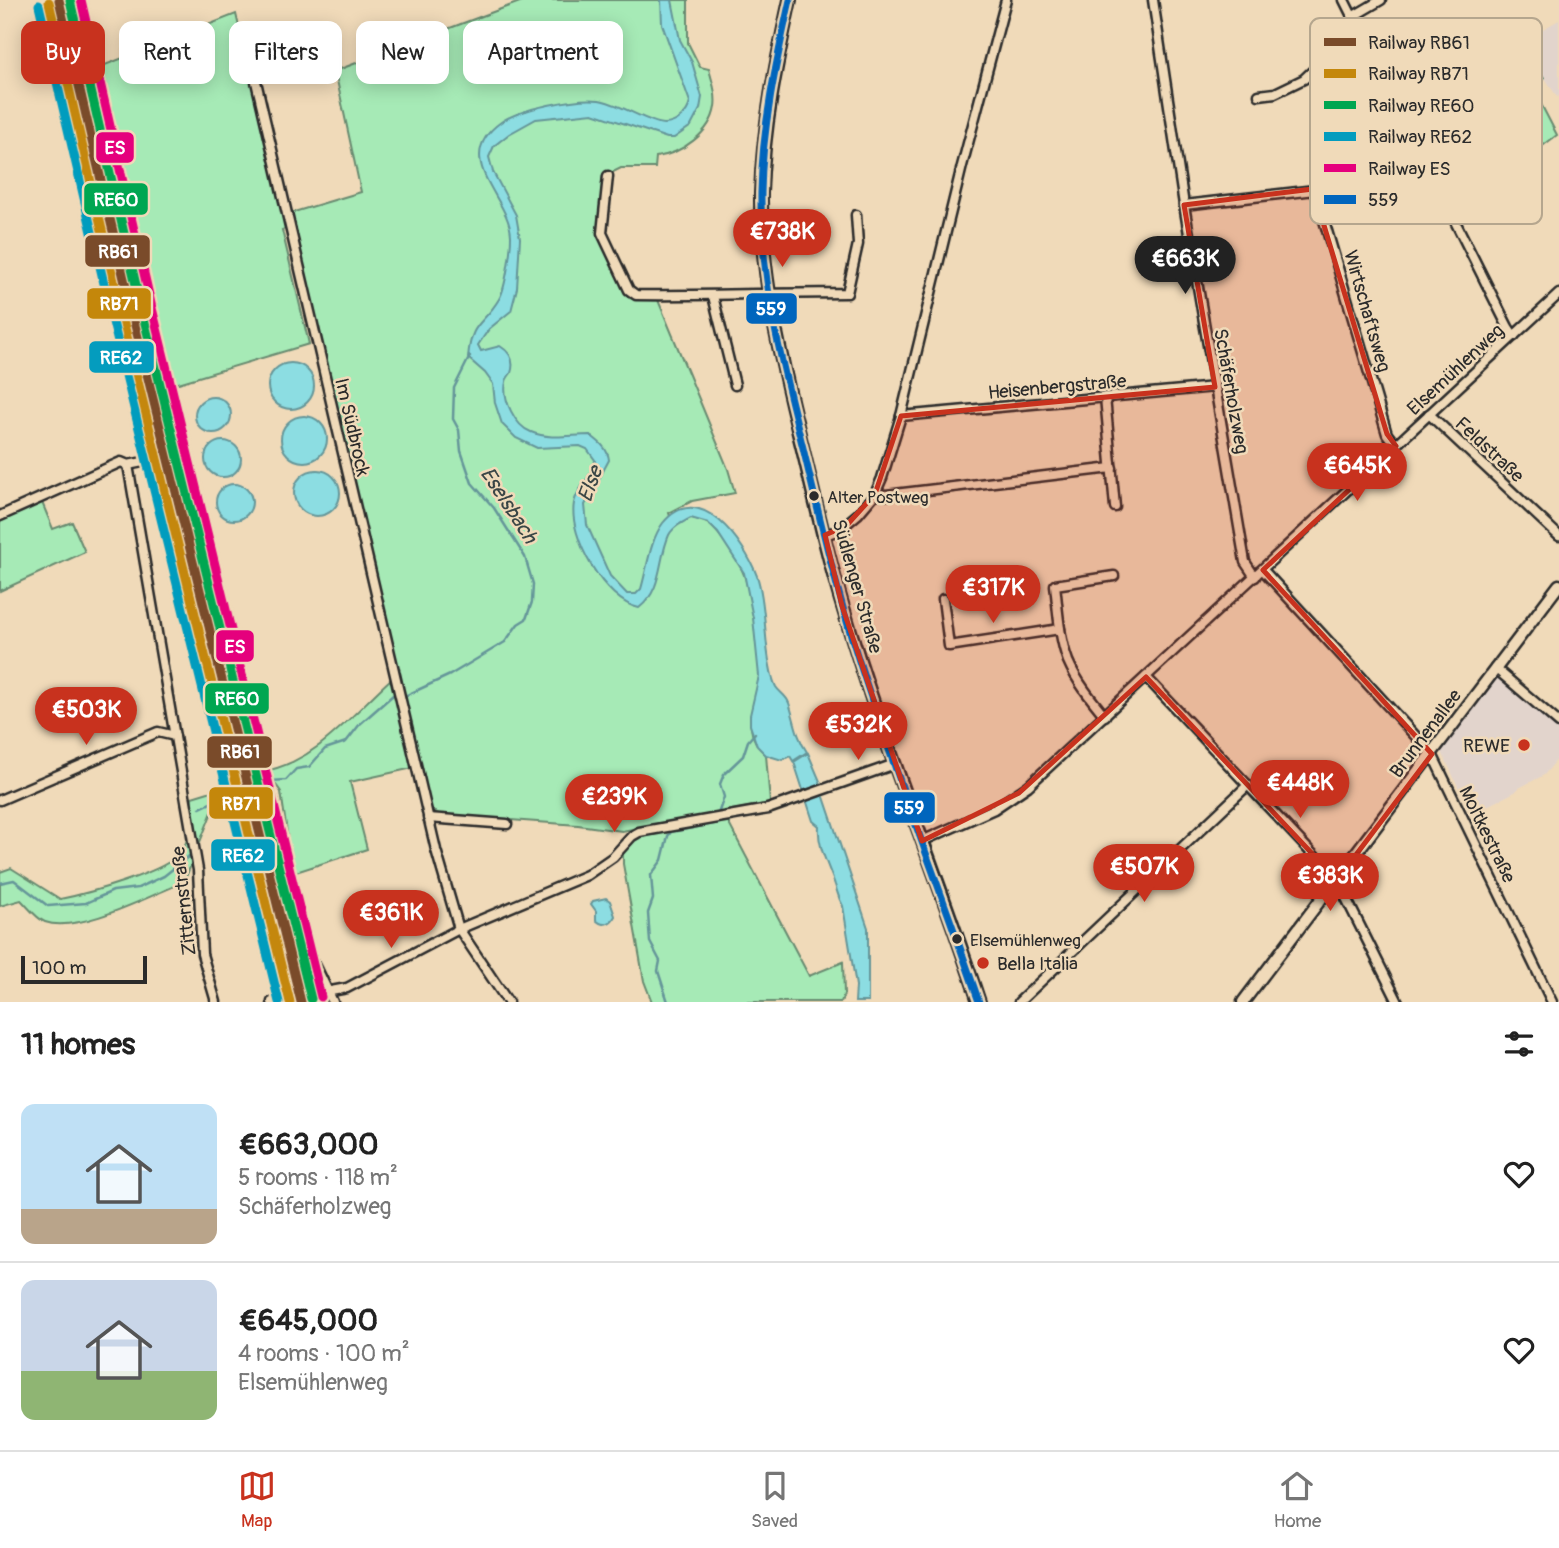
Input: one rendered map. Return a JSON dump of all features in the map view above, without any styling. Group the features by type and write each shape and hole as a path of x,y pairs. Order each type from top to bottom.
{"main road":[{"name":"Südlenger Straße","path":"790,0 774,75 764,142 762,209 769,293 781,357 842,606 979,1002"}],"street":[{"path":"825,535 846,526 875,494 882,478 901,416 1006,0"},
{"name":"Schäferholzweg","path":"1153,0 1184,205 1245,562 1255,577"},
{"path":"1344,0 1352,17 1381,0"},
{"path":"1259,95 1275,93 1310,73"},
{"name":"Im Südbrock","path":"257,84 428,818 459,929 508,1002"},
{"path":"608,176 602,233 629,290 636,295 847,293 858,244 856,215"},
{"name":"Wirtschaftsweg","path":"1184,205 1310,191"},
{"name":"Wirtschaftsweg","path":"1325,224 1387,434 1396,446"},
{"path":"1456,224 1514,336"},
{"name":"Elsemühlenweg","path":"922,841 994,809 1013,797 1105,716 1559,294"},
{"path":"713,296 735,385"},
{"name":"Heisenbergstraße","path":"901,416 1215,387"},
{"path":"1105,397 1115,507"},
{"name":"Feldstraße","path":"1429,414 1559,536"},
{"path":"0,516 121,462 128,465 143,462"},
{"name":"Zitternstraße","path":"128,465 198,870 202,954 216,1002"},
{"path":"875,494 886,495 1112,468"},
{"name":"Moltkestraße","path":"1263,570 1432,754 1552,1002"},
{"path":"1105,716 1084,690 1068,661 1060,629 1055,585 1114,576"},
{"name":"Brunnenallee","path":"1243,1002 1559,585"},
{"path":"943,599 949,646 1060,629"},
{"path":"1495,668 1559,723"},
{"path":"1146,677 1337,880 1398,1002"},
{"path":"0,800 158,732 175,736"},
{"path":"279,1001 346,988 459,929 587,875 613,857 639,832 768,809 895,764"},
{"path":"262,772 273,800 300,933 333,1002"},
{"path":"1019,1002 1248,785"},
{"path":"428,818 507,824"}],"highlighted area":[{"path":"1313,189 1387,434 1396,446 1263,570 1432,754 1337,880 1146,677 1019,793 922,841 842,606 825,535 846,526 875,494 901,416 1215,387 1184,205"}],"shaded area":[{"path":"49,0 64,0 69,21 54,21"},
{"path":"1559,20 1557,97 1542,73 1542,30"},
{"path":"69,84 84,84 308,1002 291,1002 176,536"},
{"path":"1499,675 1559,725 1559,757 1544,775 1471,814 1441,750"}],"green space":[{"path":"525,0 688,0 688,43 700,67 709,69 715,97 712,116 708,125 685,147 656,157 655,168 621,168 603,177 597,234 629,298 658,300 728,469 735,493 692,501 669,513 670,516 698,520 712,526 744,575 757,639 759,665 751,726 757,745 766,755 770,803 622,831 578,825 440,815 430,808 295,226 282,230 309,344 175,384 159,345 101,84 105,84 105,65 119,59 119,84 215,84 215,22 236,14 238,21 229,21 229,84 253,84 284,215 361,192 338,84 342,84 342,68 356,63 356,84 449,84 449,28 463,23 463,84 623,84 623,21 469,21"},
{"path":"1542,106 1557,135 1542,146"},
{"path":"41,500 53,529 72,522 85,552 0,591 0,518"},
{"path":"391,679 413,768 350,782 367,849 293,873 281,792 266,771 302,757 318,746"},
{"path":"229,749 243,803 212,812 184,882 115,911 76,923 45,922 21,900 0,906 0,872 11,868 60,899 125,881 174,859 182,851 187,839 192,797 228,786 221,753"},
{"path":"729,819 729,824 809,976 843,962 844,994 841,1002 652,1002 644,981 623,864 623,850 631,841 643,835"}],"water":[{"name":"Else","path":"661,0 672,0 680,40 692,62 702,97 700,109 691,126 674,138 667,138 593,113 536,119 494,146 489,157 493,172 516,215 520,238 517,288 511,311 489,329 478,345 481,351 500,346 511,357 512,369 506,381 506,396 515,418 525,429 545,436 590,435 605,449 609,460 585,505 587,525 610,576 627,594 636,594 641,589 655,538 663,523 677,511 691,508 705,511 719,520 742,547 757,576 762,597 772,676 776,687 788,700 798,734 807,752 793,761 790,756 782,760 766,755 757,746 750,725 759,676 753,618 744,573 718,533 708,523 691,518 676,527 669,535 656,583 647,601 639,608 626,603 602,581 577,533 574,503 595,460 587,449 580,446 537,448 516,438 502,424 495,403 493,384 468,358 475,330 502,294 511,242 508,221 481,164 480,150 486,136 510,117 548,105 577,100 599,100 664,124 681,117 690,102 662,24"},
{"path":"291,363 307,370 314,386 307,402 291,409 275,402 268,386 275,370"},
{"path":"213,397 226,402 231,415 226,428 213,433 200,428 195,415 200,402"},
{"path":"304,416 320,423 327,439 320,455 304,462 288,455 281,439 288,423"},
{"path":"223,441 236,446 241,459 236,472 223,477 210,472 205,459 210,446"},
{"path":"317,470 333,477 340,493 333,509 317,516 301,509 294,493 301,477"},
{"path":"234,484 247,489 252,502 247,515 234,520 221,515 216,502 221,489"},
{"path":"808,753 822,786 868,928 868,1002 855,1002 856,986 843,906 822,849 819,826 813,821 794,762"},
{"path":"606,898 610,901 615,916 609,923 604,924 596,920 596,911 591,904"}],"waterway":[{"name":"Eselsbach","path":"407,695 450,675 505,642 518,624 526,619 532,602 533,584 525,557 494,508 472,483 461,451 459,430 453,419 454,388 470,356"},
{"name":"Eselsbach","path":"271,781 286,780 296,769 309,767 325,749 346,742 360,724 393,695"},
{"path":"718,814 724,797 720,784 724,774 743,756 748,741 755,733"},
{"name":"Eselsbach","path":"254,786 264,784"},
{"name":"Eselsbach","path":"200,808 238,790"},
{"path":"668,1002 658,971 660,961 650,942 648,913 653,899 651,875 662,860 671,832 719,823"},
{"name":"Eselsbach","path":"0,883 14,880 48,906 86,903 113,891 138,888 164,876 189,856"}],"rail line":[{"name":"RB61","path":"59,0 132,313 301,1002"},
{"name":"RE60","path":"70,0 142,311 311,999"},
{"name":"ES","path":"81,0 152,308 321,997"},
{"name":"RB71","path":"49,2 122,316 290,1002"},
{"name":"RE62","path":"39,5 112,318 279,1002"}],"transit line":[{"name":"559","path":"790,0 771,96 762,169 764,258 774,322 787,385 850,632 887,745 979,1002"}],"place":[{"name":"Alter Postweg","path":"814,496"},
{"name":"REWE","path":"1524,745"},
{"name":"Elsemühlenweg","path":"957,939"},
{"name":"Bella Italia","path":"983,963"}]}
